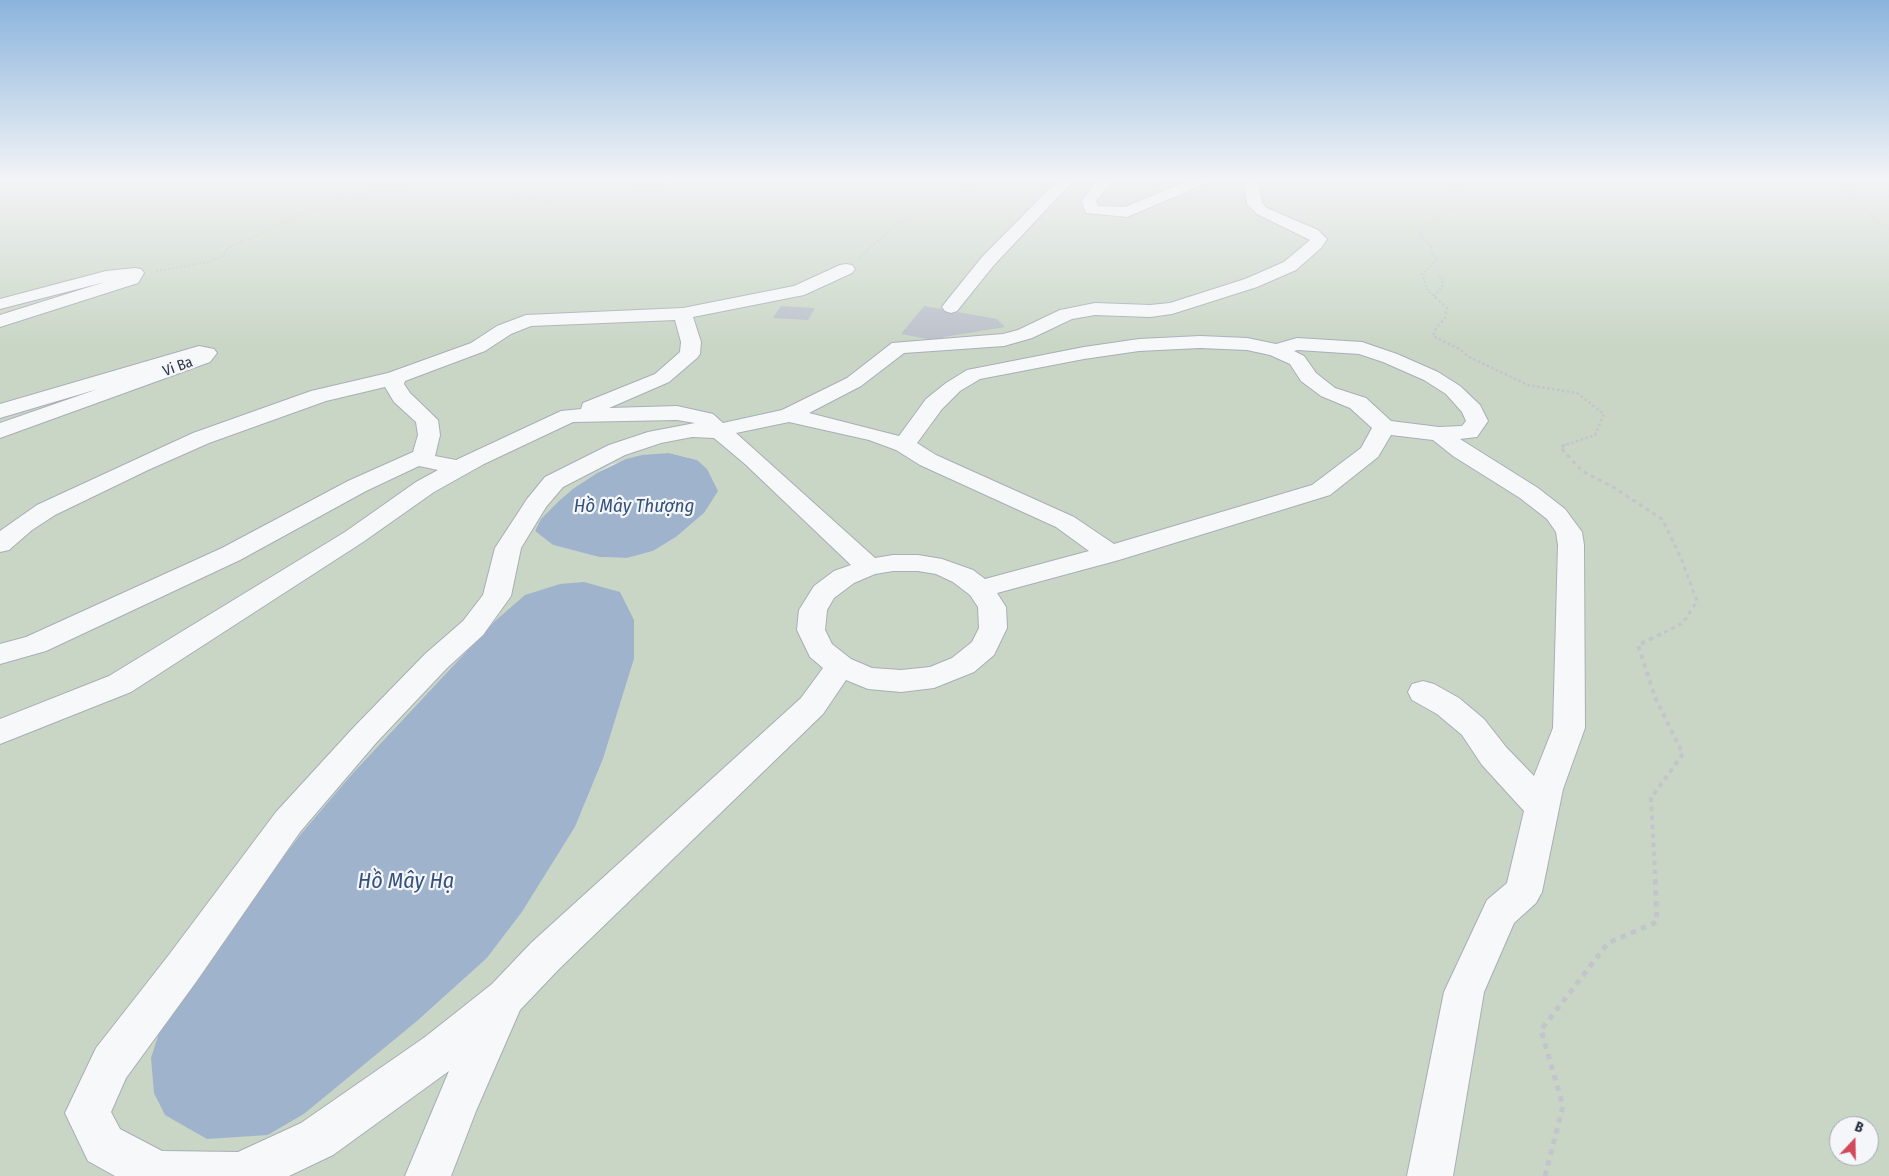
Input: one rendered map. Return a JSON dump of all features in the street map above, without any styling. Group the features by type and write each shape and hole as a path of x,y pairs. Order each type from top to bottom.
{"street":[{"path":"951,307 988,261 1013,235"},
{"path":"840,666 812,706 546,956 506,997 440,1052 317,1139 240,1175 158,1174 104,1145 87,1113 110,1063 182,969 288,822 365,736 436,661 473,628 497,596 508,548 536,504 554,482 617,450 656,437 692,430 718,431 789,415 854,382 899,347 1004,340 1033,331 1067,314 1095,309 1150,311 1172,308 1251,283 1290,266 1316,245 1319,239 1315,235"},
{"path":"0,544 23,525 46,510 201,438 319,396 395,378 478,347 504,330 526,321 538,318 648,317 683,314 798,291 846,269"},
{"path":"0,304 63,289 106,276 135,273"},
{"path":"0,321 132,279 135,273"},
{"path":"0,732 120,684 354,538 425,487 476,459 568,416 662,378 690,354 691,342 683,314"},
{"path":"904,445 924,415 934,404 954,387 974,374 1084,353 1139,345 1200,342 1247,344 1276,350 1298,360 1308,377 1328,392 1358,403 1384,427 1439,434 1469,432 1477,421 1472,410 1453,390 1431,376 1362,348 1296,344 1276,350"},
{"name":"Vi Ba","path":"0,411 199,352 207,352 203,358 0,431"},
{"path":"0,654 36,644 231,554 349,490 423,456 430,435 427,420 402,397 394,384 395,378"},
{"path":"568,416 677,413 705,419 753,458 869,567"},
{"path":"789,415 876,435 904,445 928,460 1065,522 1110,554"},
{"path":"980,589 1110,554 1322,490 1370,452 1384,427"},
{"path":"1430,1176 1464,992 1500,912 1523,892 1546,789 1569,728 1571,546 1569,532 1556,514 1529,493 1461,451 1439,434"},
{"path":"423,456 426,461 460,468"},
{"path":"893,562 918,563 942,568 964,576 980,589 992,607 993,628 984,648 964,665 934,677 901,681 868,678 840,666 820,650 811,630 813,610 824,592 844,577 869,567 893,562"},
{"path":"1423,692 1448,706 1473,727 1494,756 1542,807"},
{"path":"428,1176 456,1104 506,997"}],"path":[{"path":"135,273 209,262 223,256 227,249 235,244 259,235"},
{"path":"846,269 885,235"},
{"path":"1434,296 1442,287 1443,280 1439,275"}],"green space":[{"path":"0,235 1889,235 1889,1176 0,1176","holes":["669,453 697,460 704,513 676,537 653,551 627,558 599,557 553,545 535,531 574,488 612,464","495,621 634,659 603,759 575,827 522,912 487,958 416,1022 304,1114 268,1135 220,940 300,835 352,774"]}],"water":[{"name":"Hồ Mây Thượng","path":"669,453 697,460 707,469 718,491 704,513 676,537 653,551 627,558 599,557 553,545 535,531 541,519 559,501 574,488 597,473 626,459 642,455"},
{"name":"Hồ Mây Hạ","path":"584,582 620,592 634,620 634,659 603,759 575,827 522,912 487,958 416,1022 304,1114 268,1135 207,1139 165,1115 154,1093 151,1058 166,1011 300,835 352,774 495,621 525,595 560,584"}],"building":[{"path":"781,306 815,308 808,320 773,318"},
{"path":"924,306 997,319 1005,327 944,337 938,341 901,334"}]}
